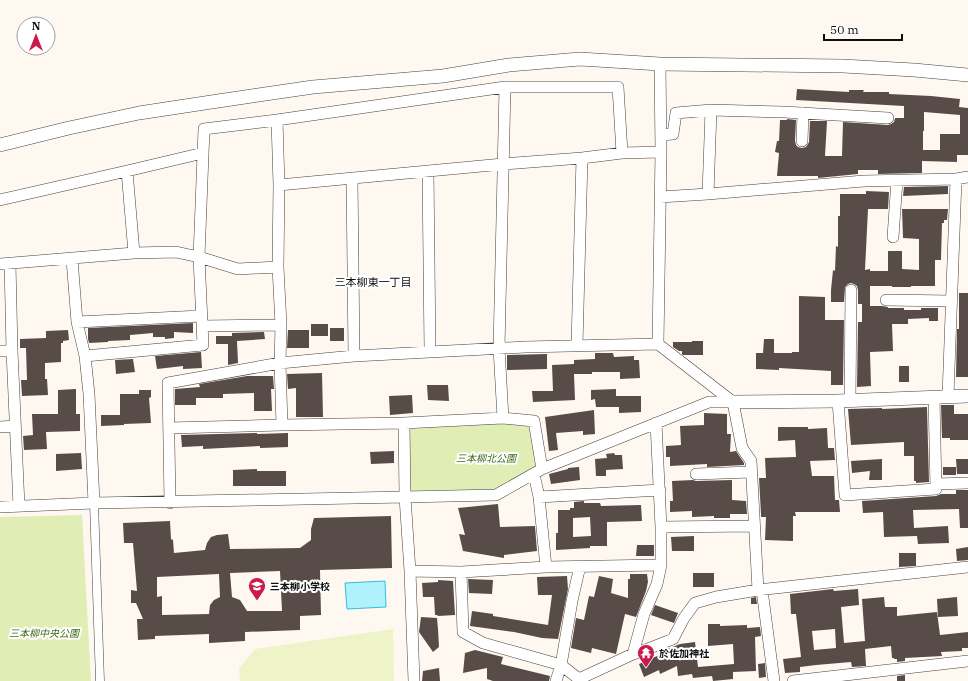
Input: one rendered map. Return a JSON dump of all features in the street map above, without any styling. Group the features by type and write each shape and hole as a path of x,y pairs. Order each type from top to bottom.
{"street":[{"path":"0,145 139,113 313,87 443,76 509,65 580,59 660,64 843,66 968,75"},
{"path":"658,344 661,152 660,64"},
{"path":"503,418 499,348 505,87"},
{"path":"85,356 203,345 198,257 204,129 505,87 618,87 622,152"},
{"path":"661,136 673,134 676,113 712,110 888,118"},
{"path":"708,194 712,110"},
{"path":"802,141 803,113"},
{"path":"277,120 279,185 278,267 281,325 280,363 282,425"},
{"path":"279,185 582,158 622,152 661,152"},
{"path":"0,200 203,153"},
{"path":"577,345 582,158"},
{"path":"127,171 134,253"},
{"path":"428,171 430,351"},
{"path":"660,197 864,181 956,179 968,177"},
{"path":"352,178 354,356"},
{"path":"948,396 956,179"},
{"path":"892,237 897,180"},
{"path":"19,506 12,351 5,264 134,253 176,252 238,269 278,267"},
{"path":"72,259 77,322 85,356 89,394 100,681"},
{"path":"851,290 844,401 845,495 936,489 934,397"},
{"path":"886,300 951,301"},
{"path":"77,322 202,321 281,325"},
{"path":"170,502 168,383 280,363 354,356 499,348 658,344 733,402 742,448 751,461 754,526 760,590 774,681"},
{"path":"0,351 12,351"},
{"path":"0,507 94,503 496,495 538,471 709,402 844,401 968,396"},
{"path":"169,428 404,423 503,418 534,421 538,471 538,497 546,567"},
{"path":"404,423 405,497 410,572 414,681"},
{"path":"633,654 644,614 657,584 661,564 660,490 656,423"},
{"path":"0,427 15,426"},
{"path":"696,474 751,472"},
{"path":"936,484 968,483"},
{"path":"538,497 660,490"},
{"path":"661,527 754,526"},
{"path":"410,572 461,572 546,567 661,564"},
{"path":"556,681 561,665 572,600 580,566"},
{"path":"461,572 463,632 483,643 561,665 580,680 633,654 673,639 694,603 716,597 760,590 968,567"},
{"path":"793,681 968,661"}],"green space":[{"name":"三本柳北公園","path":"504,423 530,427 537,465 495,491 410,493 410,429"},
{"name":"三本柳中央公園","path":"82,515 91,681 0,681 0,517"},
{"path":"393,629 394,681 240,681 239,668 255,649"}],"water":[{"path":"385,581 386,607 347,609 345,583"}],"building":[{"path":"797,89 849,92 849,90 864,90 863,92 889,92 889,94 960,99 959,107 968,108 968,155 957,155 957,162 922,161 922,173 878,174 878,170 858,170 858,174 818,178 818,176 777,176 779,153 775,152 777,141 779,141 780,120 796,120 795,141 798,147 802,148 806,147 809,142 810,121 827,121 825,156 842,156 843,122 888,125 894,122 895,118 904,118 904,106 796,100","holes":["924,112 960,115 960,134 940,134 940,150 923,150"]},
{"path":"948,186 948,194 903,196 904,187"},
{"path":"866,191 889,192 888,209 868,209 865,270 870,269 870,271 888,271 888,251 902,251 902,269 919,270 919,239 903,238 902,209 948,209 947,220 944,220 944,223 942,223 941,260 935,260 935,286 870,286 870,306 904,308 904,310 938,308 938,321 929,321 929,318 908,319 908,324 892,324 893,351 870,352 871,386 857,387 858,322 862,322 862,304 858,304 858,290 857,286 854,284 848,284 845,287 844,302 831,302 831,290 833,270 835,271 836,246 838,247 840,194 866,194"},
{"path":"959,293 968,293 968,377 956,377 957,329 959,329"},
{"path":"799,296 825,297 825,320 844,320 843,385 831,385 831,371 779,368 779,370 756,369 756,353 763,353 764,339 774,339 774,353 799,352"},
{"path":"193,323 193,333 174,332 174,338 165,339 165,337 153,337 153,333 130,335 130,340 89,343 88,339 88,328"},
{"path":"311,324 328,324 328,336 311,336"},
{"path":"330,328 344,328 344,341 330,341"},
{"path":"68,330 69,340 61,343 61,362 45,363 45,379 47,379 48,395 22,396 21,380 27,380 26,348 20,348 20,339 46,338 46,331"},
{"path":"288,330 309,330 309,348 287,348"},
{"path":"264,332 265,339 237,341 238,363 228,365 228,344 216,344 216,336 232,336 232,333"},
{"path":"703,341 703,355 683,355 682,351 679,351 673,347 673,342"},
{"path":"201,352 202,368 183,369 183,366 157,369 155,356"},
{"path":"595,353 613,353 614,357 634,356 634,360 639,360 640,378 620,379 620,372 592,372 592,374 574,374 575,400 533,402 532,391 553,391 552,365 574,364 574,360 595,359"},
{"path":"547,354 547,369 507,370 507,355"},
{"path":"133,359 135,372 116,374 115,360"},
{"path":"899,366 909,366 909,382 899,382"},
{"path":"322,373 323,417 296,417 296,388 288,389 287,374"},
{"path":"247,376 273,376 274,389 271,389 272,411 254,411 254,393 223,394 223,398 196,398 196,405 175,405 175,389 200,387 199,384"},
{"path":"427,385 448,385 449,401 428,400"},
{"path":"76,389 76,414 80,414 80,431 46,432 47,449 24,450 23,436 33,435 32,414 58,414 58,390"},
{"path":"616,389 616,396 641,396 641,412 619,413 619,407 596,407 595,399 591,400 591,390"},
{"path":"139,390 151,390 151,397 149,398 151,423 101,426 101,415 120,415 120,394 139,394"},
{"path":"412,395 413,413 390,415 389,396"},
{"path":"941,405 954,405 954,414 968,414 968,440 950,440 950,438 942,438"},
{"path":"927,407 929,482 916,483 916,481 914,481 914,456 904,456 904,442 851,445 848,409"},
{"path":"594,410 595,434 583,435 583,431 556,433 558,450 549,451 545,417"},
{"path":"704,413 727,414 727,434 731,434 730,452 736,451 744,465 707,467 707,464 670,466 670,457 666,457 666,446 681,445 680,426 704,425"},
{"path":"778,427 808,427 808,429 827,428 828,448 834,448 835,460 810,461 812,476 834,476 835,500 839,500 840,512 795,512 796,516 793,516 793,541 765,540 766,517 761,517 759,478 766,478 765,458 796,457 795,440 778,441"},
{"path":"288,433 288,447 260,448 260,446 203,449 203,446 182,447 181,435"},
{"path":"394,451 394,463 371,464 370,452"},
{"path":"81,453 82,469 56,471 56,454"},
{"path":"614,453 615,455 622,455 623,469 606,470 606,476 596,476 595,459 607,458 606,454"},
{"path":"882,459 882,480 869,480 870,471 852,473 851,461"},
{"path":"956,459 968,459 968,474 957,474"},
{"path":"579,467 580,480 551,484 549,474 568,468"},
{"path":"943,467 956,467 956,475 943,475"},
{"path":"257,469 257,471 286,471 286,486 233,486 233,470"},
{"path":"732,480 732,500 746,501 747,514 730,514 730,518 714,518 714,516 692,517 692,511 670,512 670,501 673,501 672,481"},
{"path":"956,490 968,490 968,528 960,528 959,509 913,510 914,528 948,526 949,543 918,544 917,536 884,537 883,512 863,513 862,501 956,494"},
{"path":"584,501 584,503 600,503 601,506 641,505 642,521 607,522 607,546 590,546 590,548 556,550 558,510 570,510 570,508 574,508 574,502","holes":["590,517 591,536 573,537 573,518"]},
{"path":"498,504 500,527 535,526 537,551 504,555 504,558 463,551 459,534 465,535 458,508"},
{"path":"391,516 392,568 320,570 321,615 300,616 300,630 245,632 245,641 209,643 209,634 155,636 155,639 138,640 137,619 143,619 136,603 131,603 131,590 137,591 133,543 124,543 123,523 170,521 171,539 173,540 174,553 205,550 211,537 228,534 230,549 300,548 311,540 311,529 314,518","holes":["280,571 282,611 247,611 240,600 232,597 230,573","219,574 220,597 214,600 210,605 209,614 162,615 162,596 157,597 157,577"]},
{"path":"694,536 694,551 672,551 671,537"},
{"path":"637,545 654,545 654,556 636,556"},
{"path":"968,547 968,560 957,561 956,549"},
{"path":"899,553 916,553 916,566 899,567"},
{"path":"693,573 714,573 714,587 693,587"},
{"path":"630,574 647,574 648,582 636,617 625,614 616,654 592,648 591,653 571,648 576,618 584,620 589,596 594,597 599,576 613,579 611,593 628,598 628,579 630,579"},
{"path":"567,576 568,589 558,639 542,638 514,632 470,626 472,611 548,625 552,595 538,595 537,577"},
{"path":"468,579 493,580 492,594 469,593"},
{"path":"438,580 453,581 455,615 435,615 434,597 423,597 422,583 438,582"},
{"path":"833,589 834,591 858,589 859,605 841,607 844,643 865,641 862,599 884,597 885,607 897,607 897,616 937,612 940,635 968,632 968,648 962,648 962,651 941,652 942,656 905,658 905,661 897,662 897,659 892,658 891,646 865,649 866,666 852,667 851,662 816,665 800,667 800,672 785,673 783,659 801,657 796,614 791,614 790,594","holes":["835,629 836,648 814,650 812,631"]},
{"path":"756,597 757,604 751,604 751,598"},
{"path":"957,597 958,616 938,617 937,599"},
{"path":"655,605 678,613 674,623 651,615"},
{"path":"421,617 437,618 439,647 433,652 419,632"},
{"path":"708,624 720,624 720,626 747,625 747,628 760,627 761,636 755,637 756,671 733,672 733,679 713,681 712,676 693,678 692,674 678,676 677,666 660,674 659,670 644,677 639,664 680,644 695,642 698,667 734,664 733,644 708,646"},
{"path":"475,650 503,657 501,664 550,676 549,681 493,681 487,679 487,668 463,673 465,653"},
{"path":"765,663 766,677 759,678 758,664"},
{"path":"439,668 440,681 422,681 423,671"},
{"path":"905,675 905,681 897,681 897,676"}],"place":[{"name":"三本柳小学校","path":"257,601"},
{"name":"於佐加神社","path":"646,668"}],"district":[{"name":"三本柳東一丁目","path":"373,282"}]}
